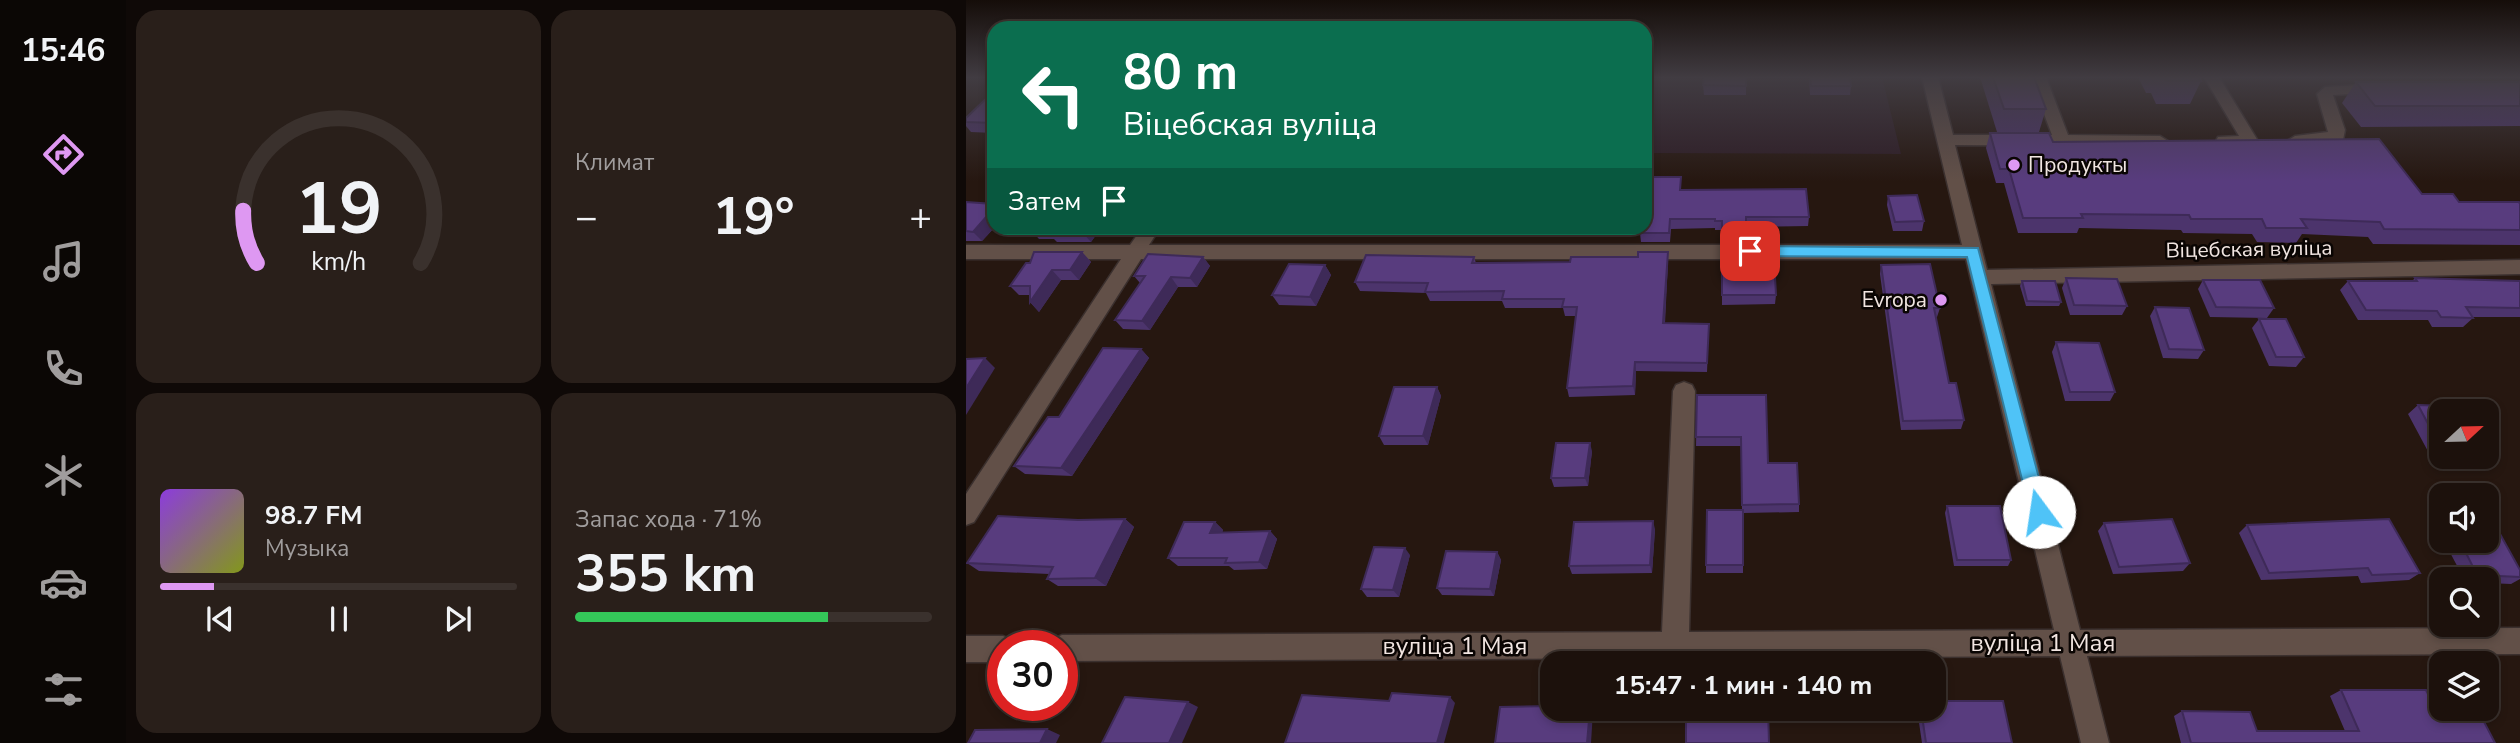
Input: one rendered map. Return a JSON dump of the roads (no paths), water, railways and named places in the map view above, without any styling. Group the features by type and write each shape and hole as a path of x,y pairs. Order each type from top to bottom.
{"street":[{"path":"1938,112 2095,743"},
{"path":"2051,112 2062,141"},
{"path":"2239,112 2262,141"},
{"path":"2210,141 2313,141 2337,136 2337,129 2327,112"},
{"path":"1945,140 2183,141"},
{"path":"966,514 1147,235"},
{"path":"966,252 1973,252"},
{"name":"Віцебская вуліца","path":"1979,277 2520,267"},
{"path":"1675,645 1684,391"},
{"name":"вуліца 1 Мая","path":"1078,648 2520,641"},
{"path":"966,649 987,649"}],"place":[{"name":"Продукты","path":"2014,165"},
{"name":"Evropa","path":"1941,300"}]}
